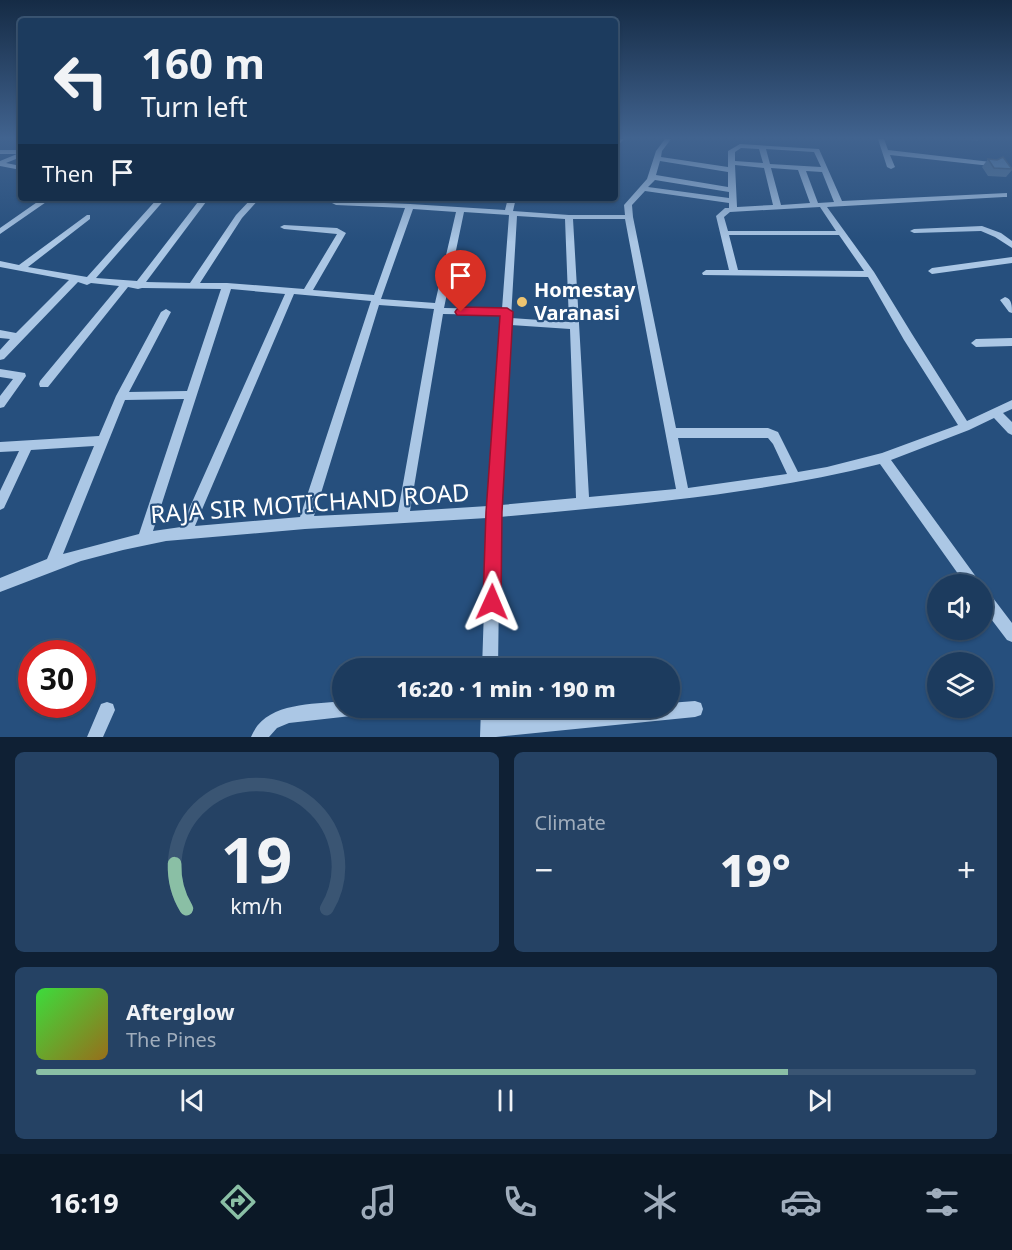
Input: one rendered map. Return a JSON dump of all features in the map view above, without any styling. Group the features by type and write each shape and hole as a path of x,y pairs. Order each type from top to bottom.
{"street":[{"path":"653,173 644,189 628,205 628,217 683,494"},
{"path":"731,173 733,205"},
{"path":"769,173 778,208"},
{"path":"804,173 819,206 842,233 871,274 965,427"},
{"path":"826,173 839,204"},
{"path":"652,177 732,190"},
{"path":"644,189 733,205 778,208 1004,195"},
{"path":"0,232 44,201"},
{"path":"87,282 159,201"},
{"path":"138,286 203,201"},
{"path":"193,286 239,217 253,201"},
{"path":"490,658 494,512 512,201"},
{"path":"336,203 569,217 628,217"},
{"path":"733,205 720,216 735,273"},
{"path":"305,523 376,300 410,206"},
{"path":"403,517 439,308 461,209"},
{"path":"20,269 87,217"},
{"path":"569,217 583,503"},
{"path":"284,227 337,230 342,233 307,292"},
{"path":"914,231 982,228 1012,245"},
{"path":"723,233 842,233"},
{"path":"932,271 1012,260"},
{"path":"0,264 87,282 138,286 227,286 291,290 574,326"},
{"path":"706,273 871,274"},
{"path":"0,356 75,280"},
{"path":"44,384 125,285"},
{"path":"144,539 227,286"},
{"path":"185,534 291,290"},
{"path":"1005,300 1012,310"},
{"path":"52,564 121,396 166,312"},
{"path":"0,334 18,337"},
{"path":"976,343 1012,342"},
{"path":"0,373 21,376 0,404"},
{"path":"121,396 190,395"},
{"name":"RAJA SIR MOTICHAND ROAD","path":"0,585 52,564 144,539 305,523 494,512 683,494 795,478 883,458 965,427 1012,404"},
{"path":"995,412 1012,430"},
{"path":"670,433 768,433 774,435 795,478"},
{"path":"0,447 102,441"},
{"path":"0,504 28,445"},
{"path":"883,458 967,574"},
{"path":"993,610 1012,635"},
{"path":"489,733 695,709"},
{"path":"95,737 107,710"},
{"path":"259,737 271,722 289,715 332,710"}],"place":[{"name":"Homestay Varanasi","path":"522,302"}],"route":[{"path":"461,312 507,312 494,512 492,602"}]}
